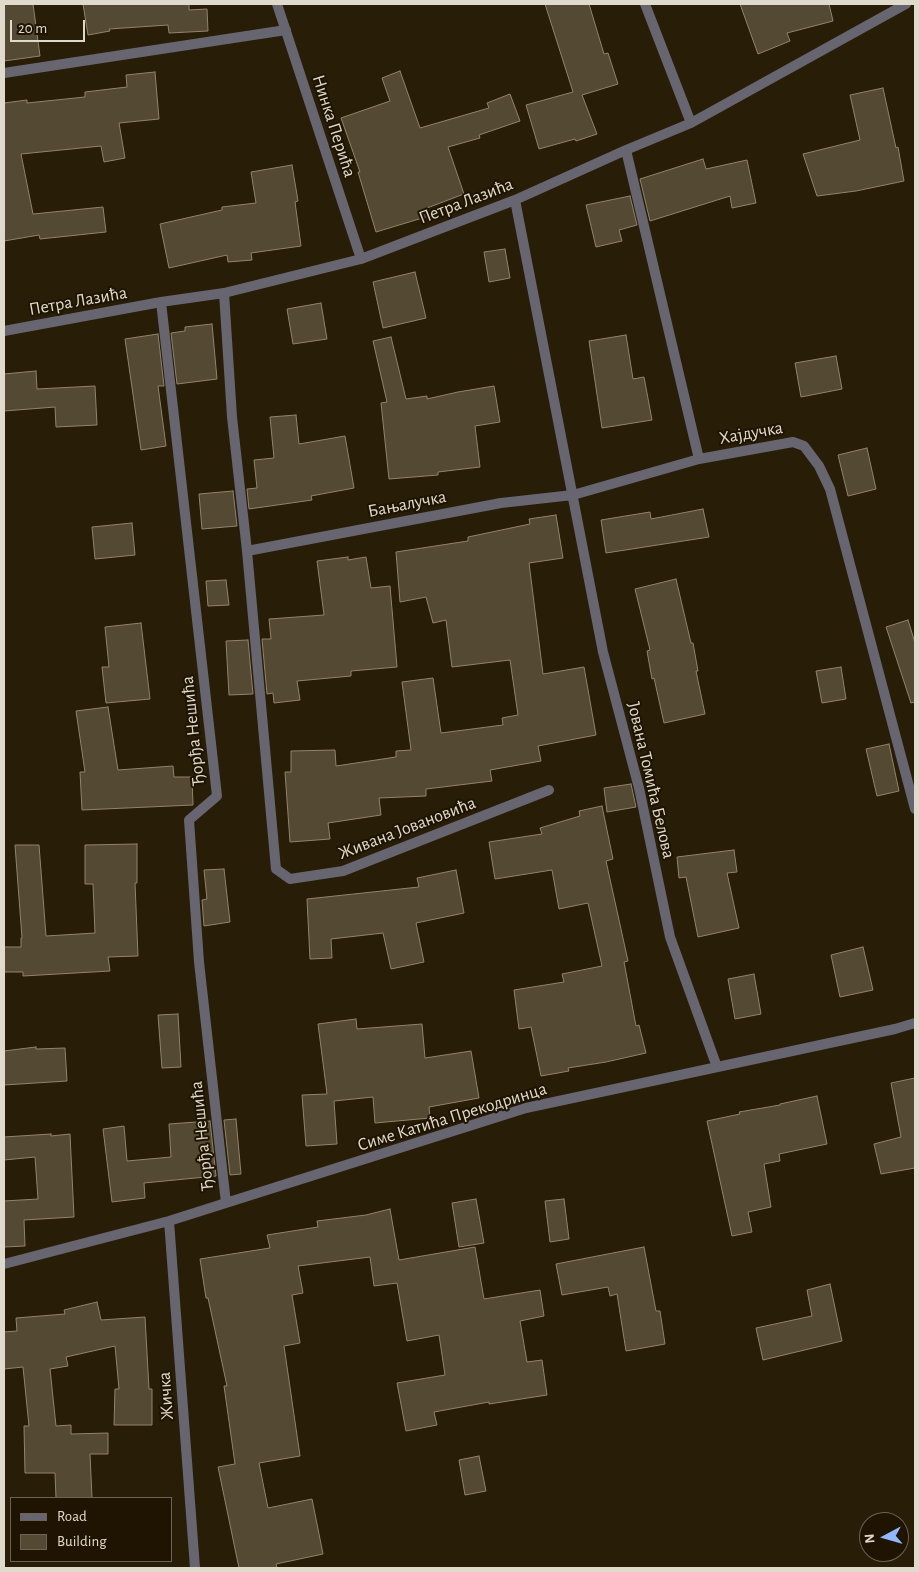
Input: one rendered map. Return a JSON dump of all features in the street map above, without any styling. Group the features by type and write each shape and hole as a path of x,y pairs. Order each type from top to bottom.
{"street":[{"name":"Нинка Перића","path":"277,4 361,259"},
{"path":"645,4 691,123"},
{"name":"Петра Лазића","path":"4,331 162,302 224,293 361,259 515,200 691,123 906,4"},
{"path":"4,73 286,30"},
{"name":"Хајдучка","path":"626,150 700,459 793,442 804,446 819,466 830,489 915,809"},
{"name":"Јована Томића Белова","path":"515,200 603,652 639,788 670,937 717,1067"},
{"path":"224,293 232,417 247,551"},
{"name":"Ђорђа Нешића","path":"162,302 217,796 189,820 199,962 226,1203"},
{"name":"Бањалучка","path":"247,551 502,503 573,495 700,459"},
{"name":"Живана Јовановића","path":"247,551 276,869 290,879 343,871 549,790"},
{"name":"Симе Катића Прекодринца","path":"4,1264 169,1221 526,1108 886,1031 915,1023"},
{"name":"Жичка","path":"169,1221 195,1568"}],"building":[{"path":"4,4 33,4 40,56 4,61"},
{"path":"83,4 189,4 189,10 207,9 208,31 169,33 168,25 109,29 110,31 88,35"},
{"path":"545,4 589,4 604,54 608,53 618,84 582,95 597,134 576,141 575,139 539,149 526,105 573,92"},
{"path":"740,4 829,4 833,21 787,33 790,41 758,54"},
{"path":"400,71 420,128 489,108 487,103 510,94 520,121 479,135 480,138 448,147 464,194 427,208 429,216 376,232 358,172 360,172 341,118 390,101 382,78"},
{"path":"155,72 159,119 119,123 125,158 104,162 101,146 21,154 33,214 103,207 106,232 40,239 39,235 4,241 4,103 27,100 27,103 85,97 85,92 127,87 126,75"},
{"path":"883,88 896,148 898,147 904,181 856,191 817,196 803,154 860,140 850,95"},
{"path":"703,159 706,169 747,160 756,203 732,208 730,196 650,221 640,179"},
{"path":"292,165 298,201 295,202 301,246 251,253 252,260 228,262 227,255 169,268 160,224 222,210 222,207 256,203 251,172"},
{"path":"630,196 637,225 619,230 622,241 596,247 586,205"},
{"path":"505,249 510,278 489,282 484,252"},
{"path":"415,272 426,318 383,328 373,282"},
{"path":"321,303 327,339 293,344 287,309"},
{"path":"212,324 217,379 177,384 171,333 185,331 185,327"},
{"path":"158,334 164,386 158,386 166,446 141,450 125,339"},
{"path":"626,335 633,379 644,377 652,420 602,428 589,341"},
{"path":"391,337 406,399 427,396 427,399 494,386 500,422 475,426 480,467 438,472 438,475 389,479 381,403 387,402 373,341"},
{"path":"836,356 842,389 801,397 795,363"},
{"path":"36,371 37,389 95,386 97,425 56,427 55,407 4,411 4,374"},
{"path":"296,415 299,444 345,436 354,488 311,496 312,500 249,509 247,489 257,488 254,460 274,458 270,417"},
{"path":"867,448 876,489 848,496 838,455"},
{"path":"233,491 237,526 202,529 199,494"},
{"path":"703,509 709,537 606,553 601,520 650,512 651,519"},
{"path":"556,515 563,558 529,563 543,674 584,667 596,735 538,746 541,761 490,770 492,781 426,789 426,796 379,798 381,815 328,823 330,839 290,842 285,772 291,772 291,751 335,750 336,766 396,757 396,751 411,750 402,682 433,678 441,733 503,725 502,718 518,715 510,660 452,667 446,620 433,623 426,597 400,602 396,552 468,541 468,537 530,524 529,519"},
{"path":"132,523 135,555 95,559 92,527"},
{"path":"348,557 348,560 366,557 371,588 390,586 397,667 351,671 351,676 297,681 300,700 274,703 273,693 267,694 262,639 271,639 269,619 324,615 317,561"},
{"path":"676,579 691,643 693,643 698,671 696,671 705,714 664,723 654,678 652,679 647,651 650,650 635,589"},
{"path":"226,580 229,605 208,606 206,581"},
{"path":"908,620 915,643 915,702 911,703 886,627"},
{"path":"141,623 150,699 106,703 102,667 109,667 105,627"},
{"path":"248,640 253,694 229,695 226,641"},
{"path":"841,667 846,699 822,703 816,671"},
{"path":"108,707 118,770 173,766 174,777 192,777 193,805 82,810 80,772 85,772 76,711"},
{"path":"889,744 899,791 877,796 866,749"},
{"path":"631,784 636,807 607,812 604,788"},
{"path":"602,806 613,859 606,861 628,961 624,962 636,1026 639,1025 646,1053 568,1068 569,1071 541,1076 531,1027 519,1029 514,990 564,982 562,974 602,966 588,903 559,909 552,870 495,879 489,842 542,834 540,828 580,816 579,811"},
{"path":"137,844 137,883 135,883 138,956 108,957 110,971 23,976 23,972 4,972 4,947 21,947 22,938 15,845 39,845 46,936 95,933 93,884 85,884 85,845"},
{"path":"734,850 737,872 727,873 739,928 698,937 686,877 679,878 677,857"},
{"path":"224,869 230,922 204,926 202,900 207,899 204,870"},
{"path":"456,870 464,913 416,923 424,962 391,969 383,933 331,939 332,958 310,959 307,899 419,887 417,878"},
{"path":"863,947 873,990 840,997 831,955"},
{"path":"754,974 761,1014 735,1019 728,979"},
{"path":"178,1014 181,1067 162,1068 158,1015"},
{"path":"356,1019 357,1029 422,1024 425,1058 471,1051 479,1098 429,1107 430,1118 375,1123 373,1097 334,1101 337,1144 306,1146 302,1095 327,1094 318,1024"},
{"path":"36,1047 36,1049 65,1048 67,1081 4,1085 4,1051"},
{"path":"915,1078 915,1168 881,1174 874,1144 901,1137 891,1083"},
{"path":"817,1096 827,1144 779,1154 780,1161 764,1164 771,1207 748,1212 752,1232 732,1236 707,1121 740,1114 739,1112"},
{"path":"236,1119 241,1174 230,1175 224,1120"},
{"path":"210,1121 216,1176 144,1183 145,1198 112,1202 103,1129 124,1126 127,1161 171,1157 169,1124"},
{"path":"51,1134 51,1136 70,1134 74,1217 24,1220 25,1246 4,1247 4,1201 38,1199 35,1157 4,1160 4,1137"},
{"path":"476,1199 484,1243 459,1247 452,1203"},
{"path":"564,1199 569,1239 550,1242 545,1201"},
{"path":"390,1209 399,1260 475,1247 484,1299 540,1290 544,1316 520,1321 527,1362 542,1360 547,1395 489,1404 489,1402 434,1412 437,1425 406,1431 397,1383 445,1375 439,1335 407,1341 397,1283 374,1286 370,1257 298,1266 303,1293 292,1295 300,1343 284,1346 300,1456 259,1463 268,1508 312,1499 323,1554 276,1564 277,1568 239,1568 218,1467 235,1464 224,1386 227,1386 208,1298 206,1298 200,1259 270,1248 267,1235 318,1227 317,1221 366,1215"},
{"path":"644,1247 656,1311 660,1311 665,1344 626,1351 617,1294 610,1296 608,1287 562,1295 556,1264"},
{"path":"830,1284 842,1341 763,1360 756,1328 812,1316 807,1290"},
{"path":"97,1302 101,1320 145,1317 149,1389 152,1389 152,1425 114,1425 115,1389 119,1389 115,1346 66,1357 68,1366 50,1369 56,1426 71,1425 71,1434 108,1433 108,1454 90,1454 92,1497 56,1497 55,1473 25,1473 24,1426 29,1426 23,1367 4,1369 4,1332 17,1331 16,1318 65,1314 64,1310"},
{"path":"479,1456 486,1491 465,1495 459,1460"}]}
